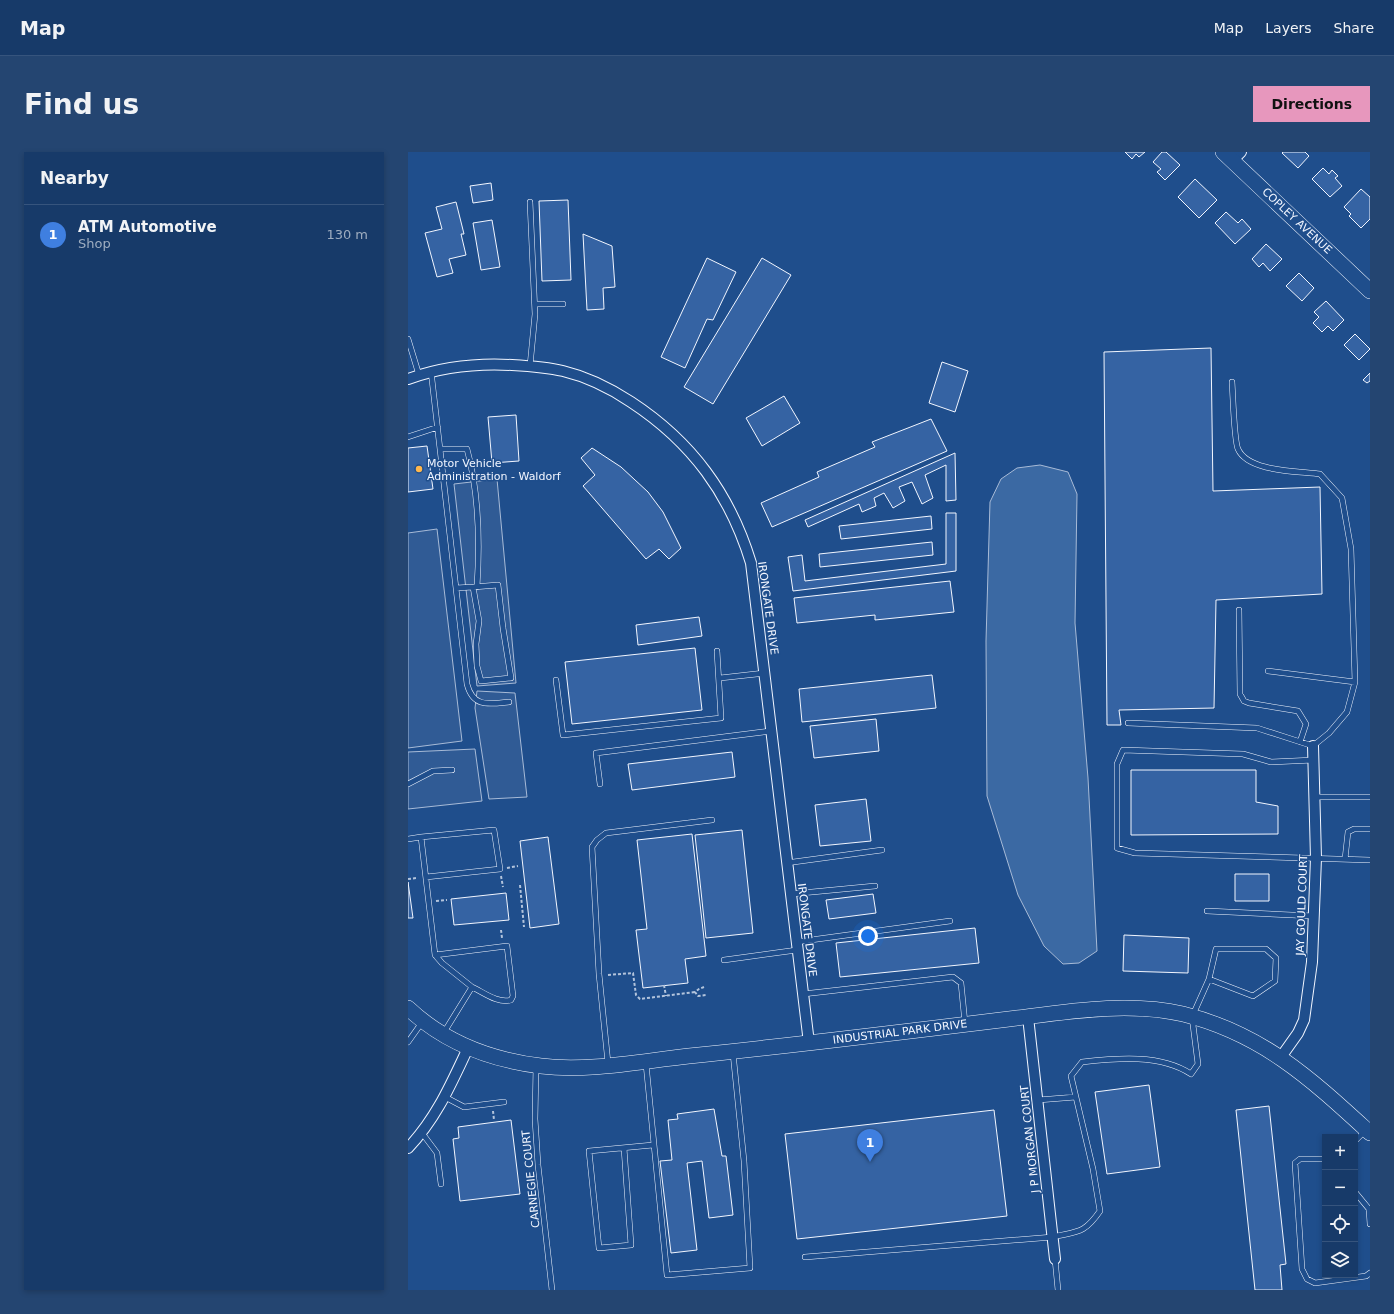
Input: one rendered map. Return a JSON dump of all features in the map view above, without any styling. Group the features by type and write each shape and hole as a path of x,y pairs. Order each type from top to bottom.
{"street":[{"name":"COPLEY AVENUE","path":"1232,155 1370,291"},
{"name":"IRONGATE DRIVE","path":"408,379 442,369 494,364 530,366 564,371 584,377 599,383 620,395 672,432 706,470 721,492 738,525 751,563 786,863 809,1043"},
{"name":"JAY GOULD COURT","path":"1281,1058 1298,1033 1306,1011 1312,962 1316,858 1314,746"},
{"name":"INDUSTRIAL PARK DRIVE","path":"408,1008 443,1035 468,1048 514,1062 564,1068 809,1043 1068,1012 1126,1009 1154,1010 1192,1017 1239,1033 1260,1044 1307,1076 1368,1132"},
{"name":"J P MORGAN COURT","path":"1028,1017 1055,1259"},
{"path":"408,1148 422,1133 444,1096 468,1048"}],"lane":[{"path":"530,202 535,304 530,366"},
{"path":"535,304 563,304"},
{"path":"408,339 419,375"},
{"path":"432,371 469,692 478,702 487,704 509,702"},
{"path":"1128,723 1257,728 1314,746 1329,733 1347,712 1355,682 1351,549 1342,498 1320,474 1256,466 1245,459 1237,449 1232,382"},
{"path":"408,437 438,427"},
{"path":"440,449 467,449 470,463 476,499 478,564 475,587 480,621 476,644 477,666 481,681 511,678 498,586 475,587 456,588"},
{"path":"1239,610 1240,694 1244,700 1249,703 1298,711 1306,724 1300,742"},
{"path":"556,680 563,735 721,718 720,678 717,651"},
{"path":"1268,671 1355,682"},
{"path":"720,678 765,674"},
{"path":"600,784 596,753 771,731"},
{"path":"1314,760 1271,762 1243,754 1123,750 1117,764 1117,848 1135,854 1370,860"},
{"path":"408,784 433,771 452,770"},
{"path":"1315,796 1370,797"},
{"path":"608,1064 599,974 592,847 597,840 606,833 712,820"},
{"path":"1345,859 1348,832 1354,829 1370,829"},
{"path":"408,839 494,830 500,869 426,877"},
{"path":"421,837 435,955 442,963 472,987 493,998 507,1001 511,1000 513,996 507,946 435,955"},
{"path":"786,863 882,850"},
{"path":"790,894 875,886"},
{"path":"1207,911 1314,916"},
{"path":"724,960 797,946 950,921"},
{"path":"806,1257 1053,1237 1081,1231 1090,1225 1100,1212 1093,1169 1071,1076 1082,1062 1125,1058 1180,1066 1192,1074 1198,1064 1192,1017 1209,979 1216,949 1266,949 1276,958 1275,981 1253,996 1209,979"},
{"path":"803,994 953,977 961,983 965,1024"},
{"path":"443,1035 472,987"},
{"path":"408,1042 423,1021"},
{"path":"646,1060 653,1145 667,1275 750,1268 744,1161 733,1051"},
{"name":"CARNEGIE COURT","path":"536,1065 535,1119 538,1165 552,1290"},
{"path":"444,1096 464,1106 504,1102"},
{"path":"1038,1100 1076,1097"},
{"path":"1358,1139 1368,1132"},
{"path":"422,1133 436,1153 441,1184"},
{"path":"624,1148 631,1245 599,1248 588,1151 653,1145"},
{"path":"1322,1158 1300,1159 1294,1163 1302,1269 1307,1279 1315,1283 1338,1278"},
{"path":"1358,1196 1369,1209 1370,1224"},
{"path":"1055,1259 1058,1290"},
{"path":"1358,1276 1366,1276 1370,1273"}],"path":[{"path":"408,879 419,878"},
{"path":"520,885 524,928"},
{"path":"608,975 632,973 636,995 640,999 695,992 704,987"},
{"path":"664,985 666,996"},
{"path":"695,992 698,996 706,995"}],"shaded area":[{"path":"1040,465 1068,472 1077,494 1075,623 1088,778 1097,951 1079,963 1063,964 1044,946 1018,895 987,796 986,641 990,502 1001,479 1017,468"},
{"path":"497,479 516,683 477,686 454,484"},
{"path":"437,529 462,741 408,748 408,533"},
{"path":"477,691 515,693 527,797 489,799 475,708"},
{"path":"475,749 482,801 408,809 408,752"}],"building":[{"path":"1125,152 1145,152 1139,157 1136,154 1132,159"},
{"path":"1162,152 1166,152 1180,165 1165,180 1157,172 1161,169 1153,162"},
{"path":"1305,152 1309,156 1298,168 1282,153"},
{"path":"1323,168 1329,174 1332,170 1338,176 1335,178 1342,186 1330,197 1312,179"},
{"path":"1195,179 1217,200 1199,218 1178,197"},
{"path":"491,183 493,200 473,203 470,186"},
{"path":"1361,189 1370,197 1370,219 1361,228 1349,216 1351,214 1344,207"},
{"path":"568,200 571,280 542,281 539,201"},
{"path":"456,202 464,234 461,234 466,255 449,259 453,273 437,277 425,233 442,229 436,207"},
{"path":"1226,212 1238,223 1242,219 1251,229 1235,244 1215,223"},
{"path":"492,220 500,267 481,270 473,223"},
{"path":"583,234 612,246 615,287 603,288 604,309 587,310"},
{"path":"1266,244 1282,259 1270,271 1263,263 1259,267 1252,259"},
{"path":"707,258 736,272 713,320 707,319 685,368 661,357"},
{"path":"762,258 791,275 713,404 684,387"},
{"path":"1299,273 1314,288 1302,301 1286,286"},
{"path":"1326,301 1344,320 1333,331 1328,326 1322,332 1313,323 1319,317 1314,312"},
{"path":"1355,334 1370,349 1359,360 1344,345"},
{"path":"1211,348 1213,491 1320,487 1322,594 1216,600 1214,708 1119,710 1121,725 1107,725 1104,352"},
{"path":"942,362 968,371 955,412 929,403"},
{"path":"1370,373 1370,381 1367,383 1363,380"},
{"path":"784,396 800,423 762,446 746,418"},
{"path":"516,415 519,461 492,463 488,417"},
{"path":"931,419 947,451 772,527 761,503 819,477 817,472 875,447 872,442"},
{"name":"Motor Vehicle Administration - Waldorf","path":"427,446 433,489 408,492 408,448"},
{"path":"592,448 621,467 648,492 663,512 681,548 669,559 659,549 646,559 583,486 595,475 581,458"},
{"path":"955,453 956,500 946,501 946,465 925,475 933,498 922,504 912,482 899,487 905,501 893,508 884,493 874,498 876,506 862,512 859,504 808,527 805,520"},
{"path":"946,513 956,513 956,571 793,591 788,557 802,555 805,581 946,564"},
{"path":"931,516 932,529 841,539 839,526"},
{"path":"932,542 933,555 820,567 819,554"},
{"path":"950,581 954,612 875,620 875,615 797,623 794,598"},
{"path":"699,617 702,636 638,645 636,625"},
{"path":"695,648 702,710 572,724 565,662"},
{"path":"932,675 936,708 802,722 799,689"},
{"path":"876,719 879,751 814,758 810,726"},
{"path":"732,752 735,777 632,790 628,764"},
{"path":"1131,770 1256,770 1256,802 1278,806 1278,834 1131,835"},
{"path":"866,799 871,841 820,846 815,805"},
{"path":"742,830 753,933 706,938 695,835"},
{"path":"692,834 706,956 685,959 688,983 643,988 636,930 647,929 637,840"},
{"path":"548,837 559,924 530,928 520,841"},
{"path":"1235,874 1269,874 1269,901 1235,901"},
{"path":"408,882 413,918 408,918"},
{"path":"506,893 509,920 454,925 451,899"},
{"path":"873,894 876,913 829,919 826,900"},
{"path":"975,928 979,963 840,977 836,943"},
{"path":"1124,935 1189,938 1188,973 1123,971"},
{"path":"1149,1085 1160,1167 1107,1174 1095,1092"},
{"path":"1269,1106 1286,1264 1280,1265 1282,1290 1255,1290 1236,1110"},
{"path":"714,1109 722,1156 726,1156 733,1215 709,1218 702,1161 687,1163 697,1250 671,1253 660,1161 672,1160 668,1120 678,1119 677,1114"},
{"path":"994,1110 1007,1216 797,1239 785,1134"},
{"path":"511,1120 520,1194 460,1201 453,1139 459,1138 458,1127"}],"place":[{"name":"Motor Vehicle Administration - Waldorf","path":"419,469"},
{"name":"ATM Automotive","path":"870,1162"}]}
